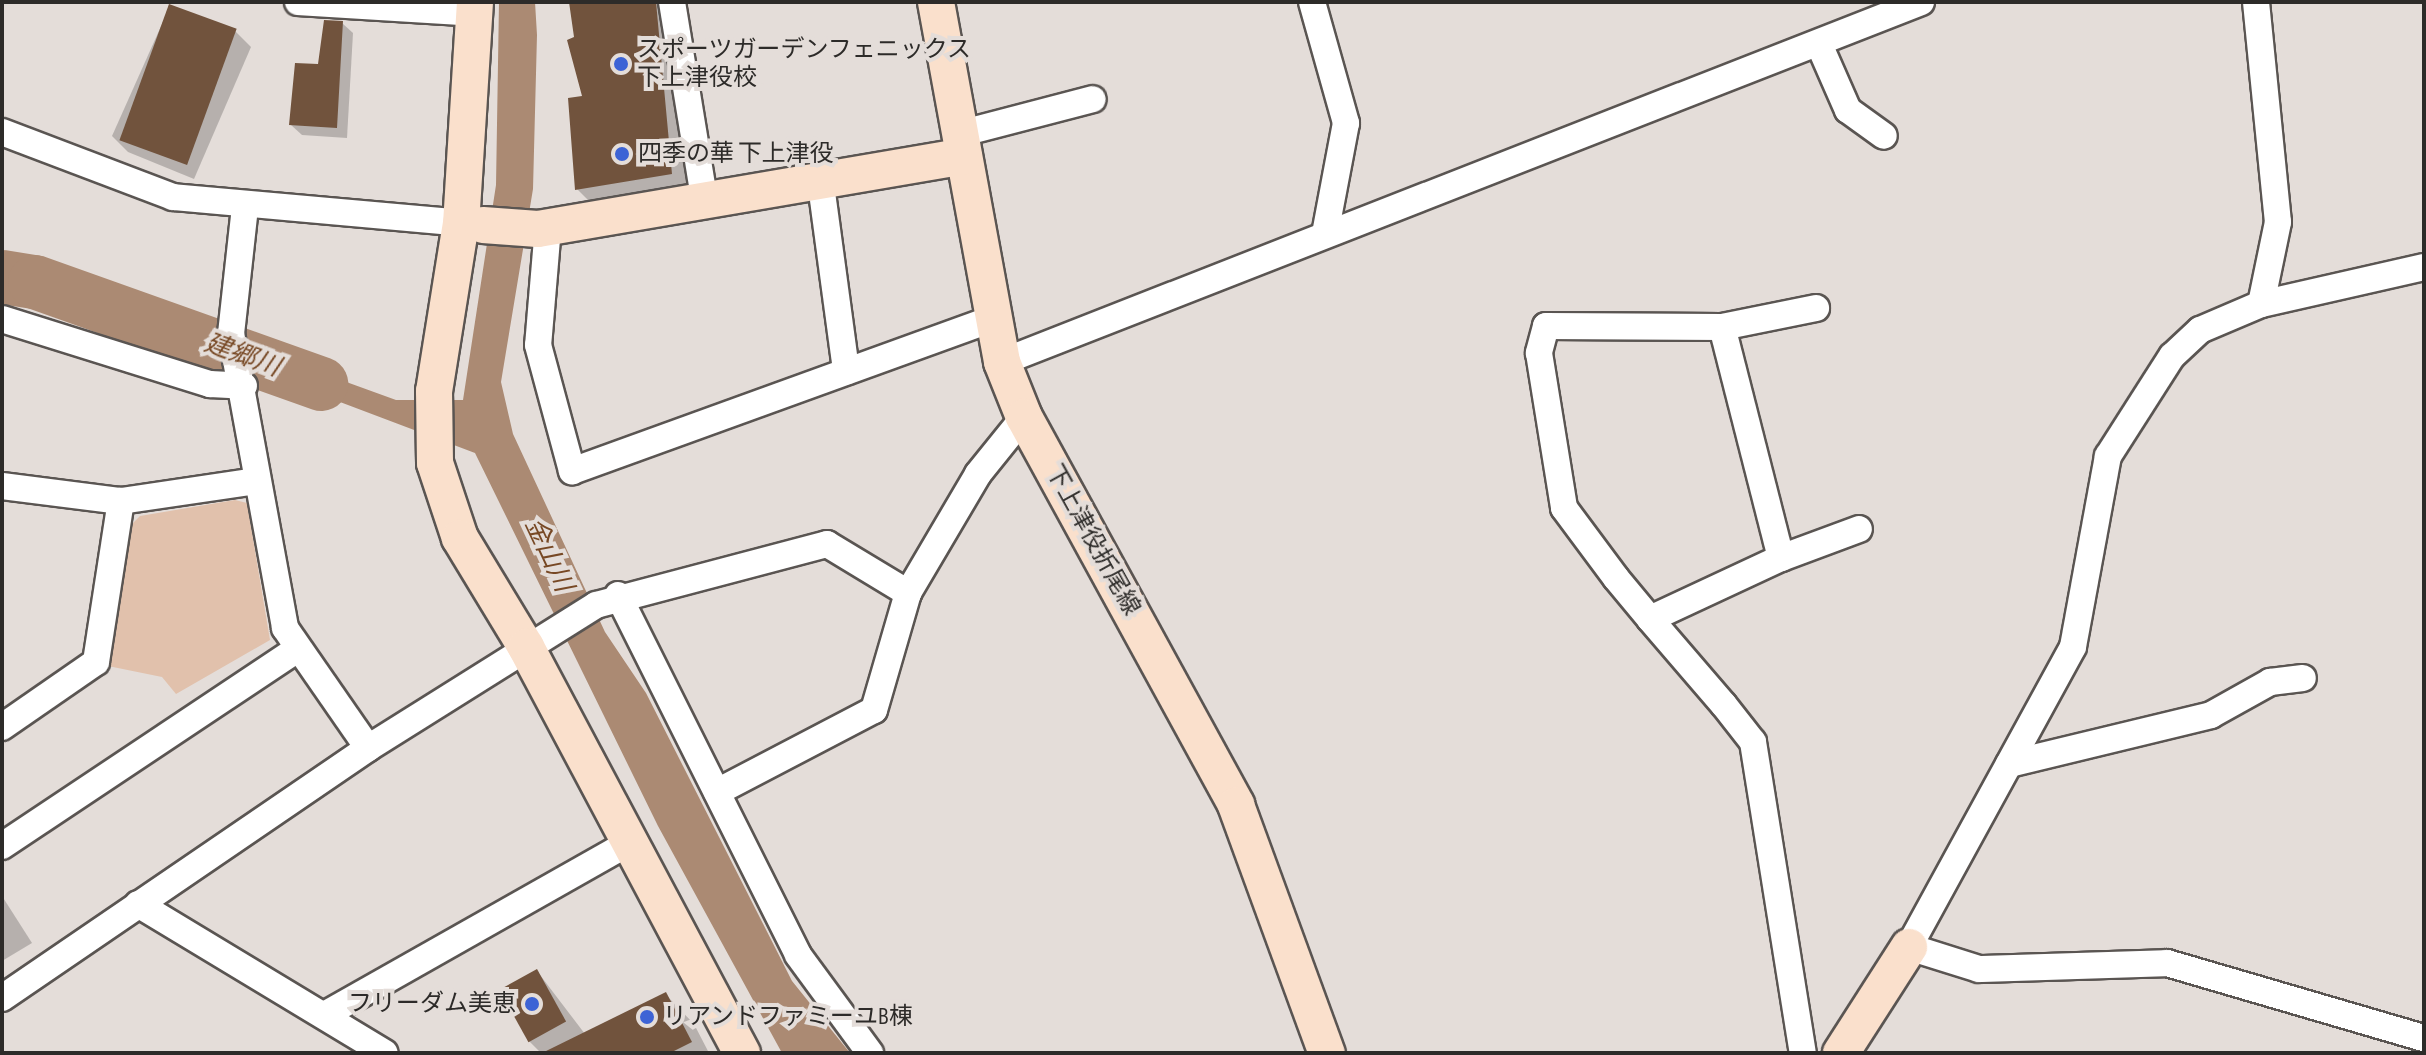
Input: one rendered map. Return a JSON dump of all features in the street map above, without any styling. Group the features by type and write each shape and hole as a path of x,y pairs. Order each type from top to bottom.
{"street":[{"path":"298,2 476,8 472,224 434,391 433,453 460,538 536,640 628,843 742,1053"},
{"path":"672,2 705,203"},
{"name":"下上津役折尾線","path":"936,2 991,319 1002,362 1024,417 1221,773 1280,913 1327,1053"},
{"path":"1312,2 1346,123 1325,234"},
{"path":"1002,362 1819,44 1884,10 1921,2"},
{"path":"2256,2 2278,222 2261,304"},
{"path":"1819,44 1848,110 1884,136"},
{"path":"2,132 122,183 245,207 543,228 821,185 961,145 1093,99"},
{"path":"821,185 846,371"},
{"path":"245,207 231,333 285,628 368,748"},
{"path":"543,228 538,345 572,471 991,319"},
{"path":"1841,1053 1909,947 2073,647 2108,456 2172,356 2200,330 2261,304 2424,267"},
{"path":"1803,1053 1753,742 1650,619 1564,508 1539,353 1546,326 1722,327 1816,308"},
{"path":"2,319 210,384 242,380"},
{"path":"1722,327 1781,558"},
{"path":"717,792 874,710 908,593 978,474 1024,417"},
{"path":"2,486 121,501 256,481"},
{"path":"2,727 96,662 121,501"},
{"path":"1650,619 1781,558 1859,529"},
{"path":"2,998 368,748 536,640 607,600 827,544 908,593"},
{"path":"607,600 717,792 798,955 870,1053"},
{"path":"2,846 297,649"},
{"path":"2009,764 2211,715 2270,682 2303,678"},
{"path":"328,1013 628,843"},
{"path":"138,904 328,1013 385,1053"},
{"path":"1909,947 1979,969 2167,963 2424,1038"}],"shaded area":[{"path":"235,500 247,503 270,640 176,694 162,677 108,666 128,528 140,516"}],"water":[{"name":"金山川","path":"499,2 535,2 537,35 533,189 501,382 513,434 605,632 646,693 792,981 850,1053 782,1053 658,826 475,453 253,369 250,347 396,400 463,400 496,185"}],"building":[{"name":"スポーツガーデンフェニックス 下上津役校","path":"569,2 656,2 672,174 575,190 568,98 582,96 567,40 574,37"},
{"path":"169,4 237,29 187,165 119,140"},
{"path":"324,20 343,21 337,128 289,125 295,63 318,64"},
{"name":"フリーダム美恵","path":"537,969 566,1021 528,1042 499,990"},
{"name":"リアンドファミーユB棟","path":"666,992 692,1042 670,1053 542,1053"}],"waterway":[{"name":"建郷川","path":"2,277 35,282 321,384"}],"place":[{"name":"スポーツガーデンフェニックス 下上津役校","path":"621,64"},
{"name":"四季の華 下上津役","path":"622,154"},
{"name":"フリーダム美恵","path":"532,1004"},
{"name":"リアンドファミーユB棟","path":"647,1017"}]}
